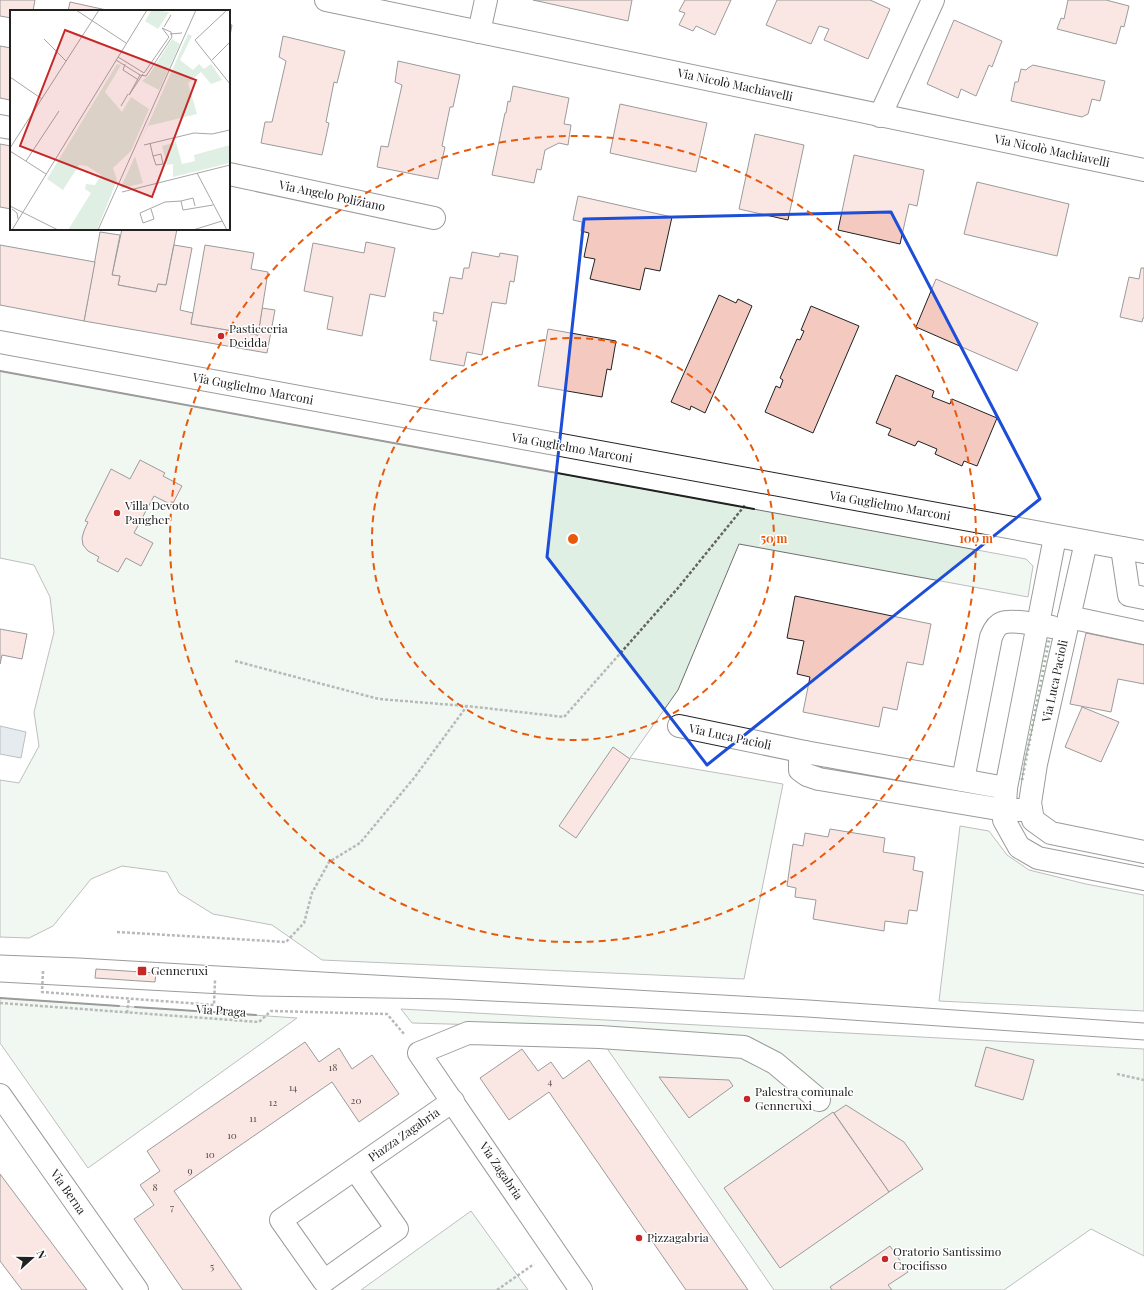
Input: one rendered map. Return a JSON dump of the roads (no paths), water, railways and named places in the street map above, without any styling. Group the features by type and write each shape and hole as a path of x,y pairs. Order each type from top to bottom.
{"street":[{"name":"Via Nicolò Machiavelli","path":"326,0 1144,170"},
{"path":"479,32 486,0"},
{"path":"880,116 933,0"},
{"path":"0,126 10,128"},
{"name":"Via Angelo Poliziano","path":"230,174 434,218"},
{"name":"Via Guglielmo Marconi","path":"0,342 1055,537 1144,552"},
{"path":"1055,537 1006,788 1004,815 1019,847 1038,858 1144,879"},
{"name":"Via Luca Pacioli","path":"1032,815 1030,803 1036,764 1086,542"},
{"path":"1122,548 1129,594 1144,598"},
{"path":"963,780 991,637 995,629 1002,623 1067,624 1144,633"},
{"name":"Via Luca Pacioli","path":"679,726 805,752 1006,788"},
{"path":"805,752 800,761 800,770 807,775 819,779 1004,815 1032,815 1051,833 1144,852"},
{"name":"Via Zagabria","path":"581,1290 419,1053 468,1033 600,1037 744,1047 775,1063 819,1100"},
{"name":"Via Berna","path":"0,1095 136,1290"},
{"name":"Piazza Zagabria","path":"355,1169 397,1229 324,1280 281,1220 453,1101"}],"tram line":[{"path":"0,955 79,958 809,1000 1144,1023"},
{"path":"0,982 259,996 448,999 641,1008 807,1017 1144,1040"}],"place":[{"name":"Pasticceria Deidda","path":"221,336"},
{"name":"Villa Devoto Pangher","path":"117,513"},
{"name":"Genneruxi","path":"142,971"},
{"name":"Palestra comunale Genneruxi","path":"747,1099"},
{"name":"Pizzagabria","path":"639,1238"},
{"name":"Oratorio Santissimo Crocifisso","path":"885,1259"}]}
